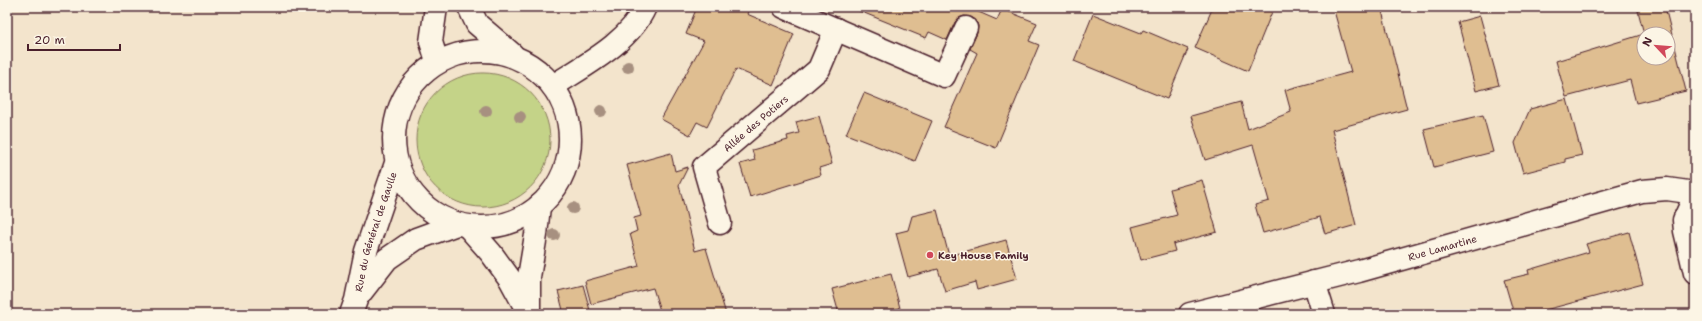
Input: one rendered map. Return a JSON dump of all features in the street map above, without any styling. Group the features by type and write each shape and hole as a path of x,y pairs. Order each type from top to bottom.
{"street":[{"path":"436,7 431,42 437,61"},
{"path":"463,226 497,226 505,224 520,219 539,206 557,186 567,162 570,135 566,109 553,86 536,68 514,56 477,24 469,7"},
{"path":"553,86 599,56 633,28 645,7"},
{"path":"784,7 944,76 966,28"},
{"name":"Allée des Potiers","path":"720,223 704,166 819,69 836,29"},
{"path":"514,56 490,50 437,61 414,80 399,105 392,134 396,163 409,190 430,211 463,226 491,253 510,279 529,314"},
{"name":"Rue du Général de Gaulle","path":"353,307 366,250 396,163"},
{"name":"Rue Lamartine","path":"1190,314 1359,272 1642,191 1667,188 1695,193"},
{"path":"1695,196 1684,220 1685,232 1695,273"},
{"path":"529,314 529,277 539,206"},
{"name":"Rue du Général de Gaulle","path":"353,307 387,259 416,239 463,226"},
{"path":"1314,282 1324,314"}],"green space":[{"path":"490,73 515,81 535,98 545,114 549,127 549,153 545,166 539,177 525,192 509,202 496,206 476,207 451,199 431,182 421,166 417,153 416,133 424,108 441,88 457,78 470,74"}],"building":[{"path":"697,7 750,7 747,14 794,34 773,85 736,69 707,127 697,122 690,135 661,119 704,41 686,34"},
{"path":"852,7 967,7 997,20 1002,9 1037,23 1029,41 1039,45 996,148 944,127 977,53 970,49 977,33 978,26 976,20 971,17 964,16 959,18 955,22 947,40 929,32 926,38"},
{"path":"1213,7 1274,7 1248,71 1195,48"},
{"path":"1333,7 1381,7 1407,109 1332,130 1356,225 1325,234 1320,217 1263,233 1255,205 1269,201 1253,145 1205,160 1191,116 1241,102 1248,129 1291,112 1285,90 1351,72"},
{"path":"1637,7 1665,7 1670,26 1642,26"},
{"path":"1093,14 1141,33 1143,30 1188,49 1167,99 1074,61"},
{"path":"1480,16 1499,85 1476,91 1458,22"},
{"path":"1636,36 1636,66 1676,66 1676,51 1686,91 1636,103 1630,80 1566,97 1556,61"},
{"path":"864,93 932,121 915,161 846,134"},
{"path":"1567,99 1582,155 1565,159 1565,162 1523,173 1515,143 1530,109"},
{"path":"1483,115 1493,152 1434,167 1424,129"},
{"path":"819,116 832,164 819,168 821,175 750,197 740,164 755,160 752,150 788,140 787,136 799,133 796,122"},
{"path":"671,153 675,171 688,167 679,185 695,251 706,248 726,314 661,314 653,288 591,304 585,281 639,266 630,234 637,231 634,218 641,216 627,165"},
{"path":"1202,180 1217,232 1173,244 1175,251 1141,260 1132,227 1177,215 1170,189"},
{"path":"937,210 949,256 1006,240 1017,279 977,290 975,282 945,291 938,269 908,277 896,233 908,230 912,216"},
{"path":"1629,232 1643,284 1530,314 1514,314 1504,280 1529,274 1528,270 1589,252 1586,244"},
{"path":"891,274 900,308 875,314 839,314 832,289"},
{"path":"583,285 591,314 564,314 558,291"}],"place":[{"name":"Key House Family","path":"930,255"}]}
